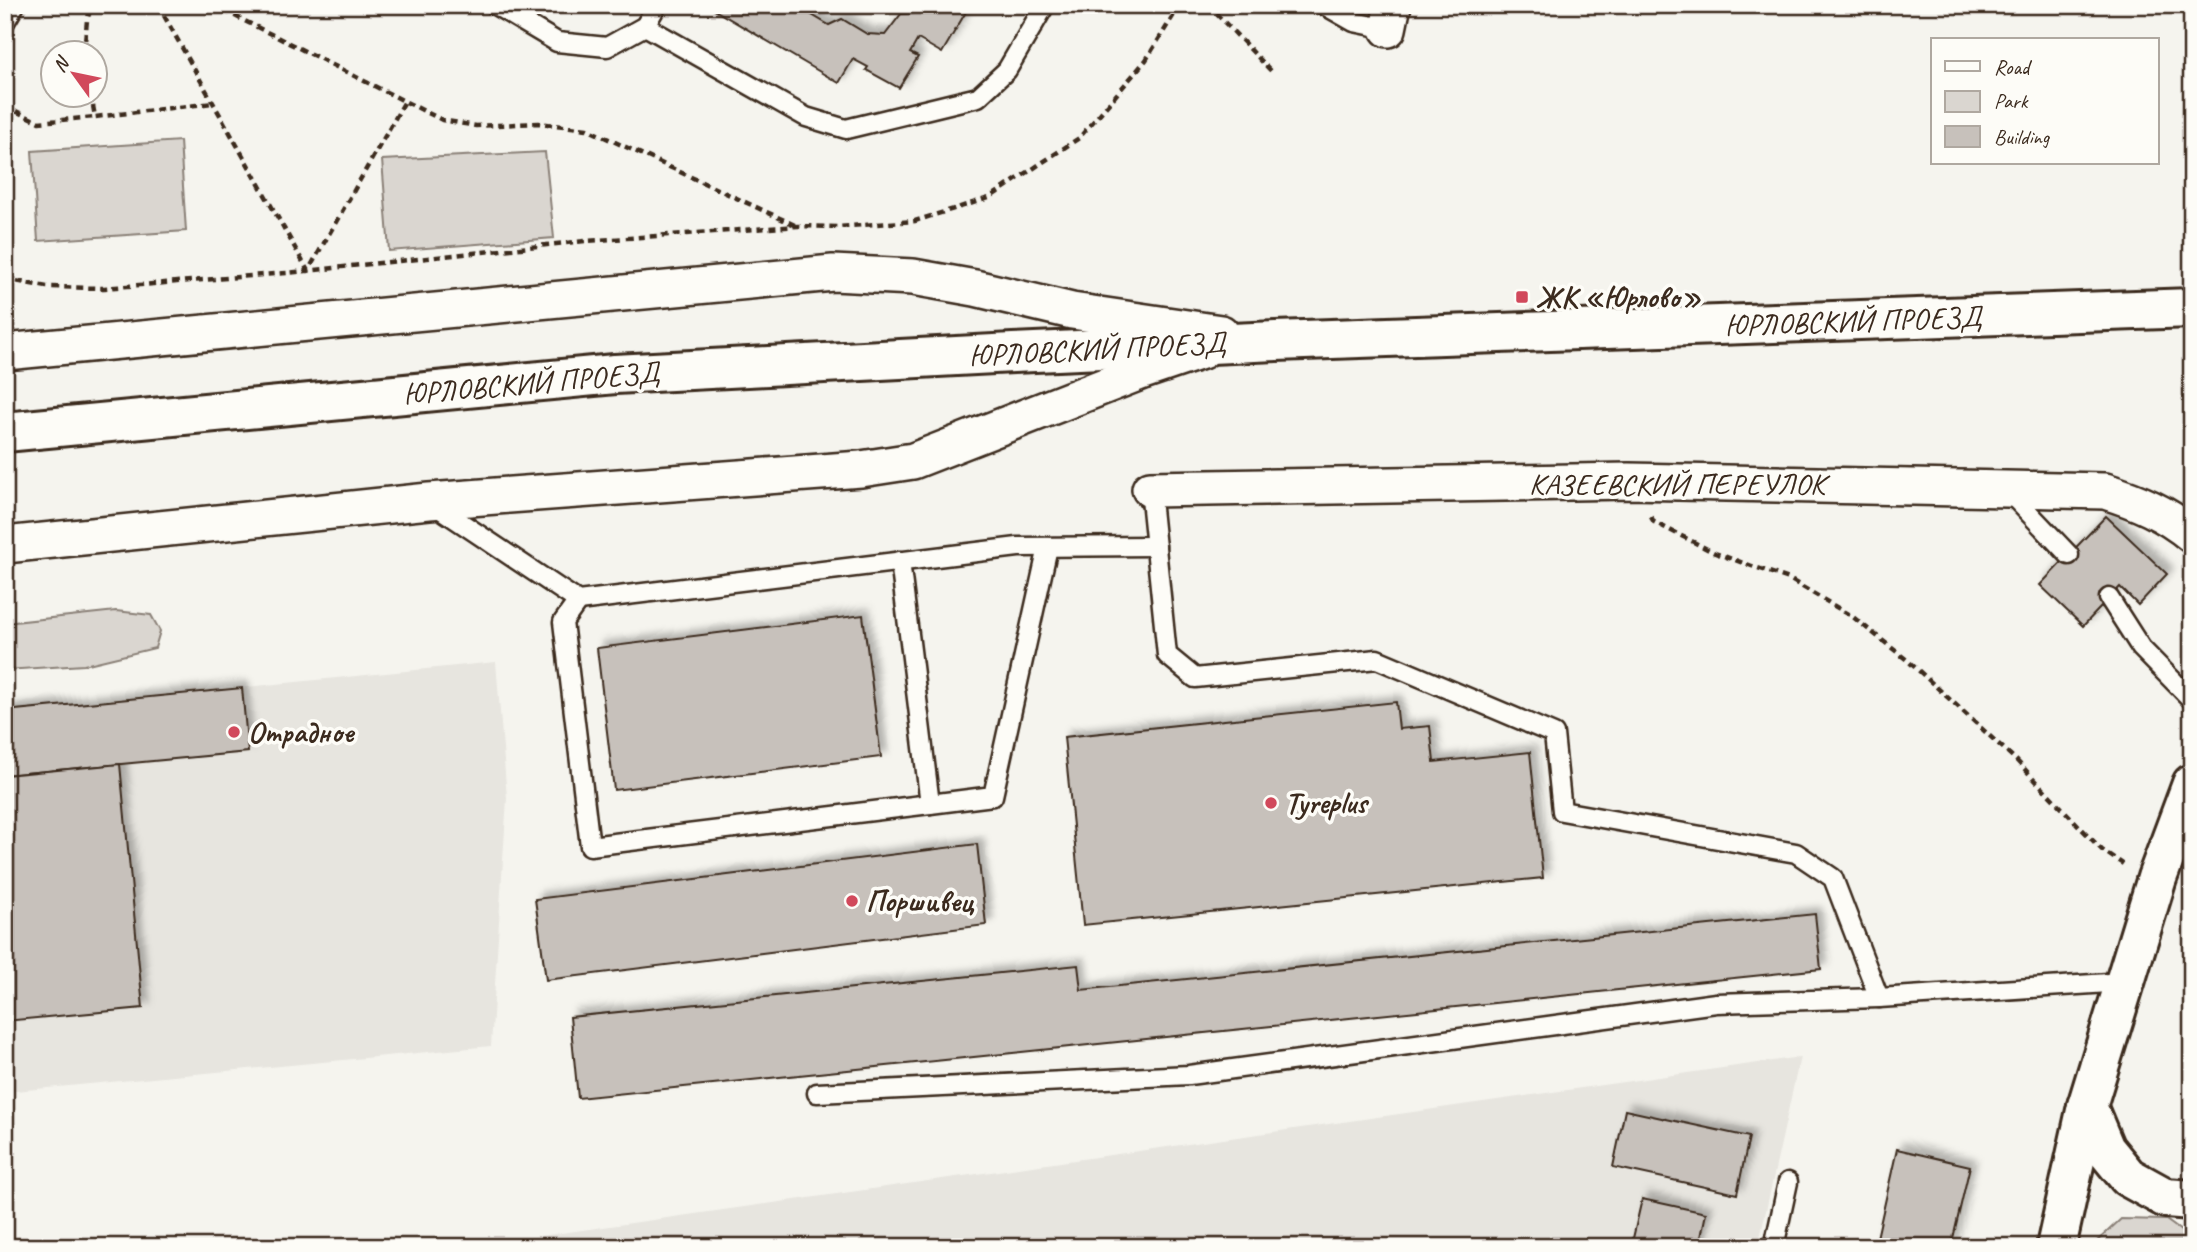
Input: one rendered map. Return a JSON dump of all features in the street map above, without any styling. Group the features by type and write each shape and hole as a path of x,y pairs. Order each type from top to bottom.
{"main road":[{"name":"ЮРЛОВСКИЙ ПРОЕЗД","path":"5,432 615,374 1276,341 2192,308"},
{"path":"2056,1247 2087,1106 2157,878 2192,784"},
{"path":"2087,1106 2105,1149 2128,1177 2166,1198 2192,1200"}],"street":[{"path":"5,352 833,273 913,277 975,288 1072,311 1276,341"},
{"path":"5,545 429,501 861,470 913,461 1143,371 1227,344"},
{"name":"КАЗЕЕВСКИЙ ПЕРЕУЛОК","path":"1150,489 1629,481 2105,491 2134,500 2164,514 2192,535"}],"lane":[{"path":"5,22 15,5"},
{"path":"495,5 557,42 607,47 645,26 657,5"},
{"path":"645,26 806,117 846,129 978,97 1007,70 1045,5"},
{"path":"1324,5 1353,22 1391,17"},
{"path":"1150,489 1167,655 1195,678 1377,659 1554,734 1562,811 1797,853 1833,878 1880,998"},
{"path":"2006,489 2069,555"},
{"path":"429,501 578,601 1018,547 1156,546"},
{"path":"578,601 563,622 590,846 993,796 1048,547"},
{"path":"900,561 930,804"},
{"path":"2109,598 2141,648 2192,700"},
{"path":"817,1093 1189,1075 1716,1003 1880,998 2124,982"},
{"path":"1774,1247 1788,1182"}],"path":[{"path":"85,38 92,5"},
{"path":"158,5 308,271"},
{"path":"213,5 442,120 476,126 540,123 587,129 798,226"},
{"path":"5,279 47,287 104,288 308,271 585,241 915,221 989,198 1079,138 1146,60 1180,5"},
{"path":"1208,5 1273,73"},
{"path":"308,271 405,102"},
{"path":"5,106 39,122 213,103"},
{"path":"93,108 95,117"},
{"path":"1647,511 1654,522 1703,547 1789,579 1853,617 1907,660 2016,760 2102,850 2127,866"}],"shaded area":[{"path":"496,662 507,798 491,1046 5,1092 5,711"},
{"path":"1800,1057 1758,1247 463,1247"}],"green space":[{"path":"180,141 186,231 38,241 32,151"},
{"path":"545,152 554,238 389,251 382,160"},
{"path":"116,611 151,615 160,631 155,648 84,665 5,670 5,623"},
{"path":"2121,1219 2166,1220 2192,1239 2192,1247 2094,1247"}],"building":[{"path":"706,5 800,5 800,8 829,25 842,19 867,34 885,35 901,14 915,13 920,5 970,5 942,53 918,39 910,53 918,57 899,88 866,70 868,67 853,59 839,83"},
{"path":"2106,516 2167,574 2138,605 2120,587 2083,626 2040,585"},
{"path":"863,615 881,757 614,790 597,648"},
{"path":"242,688 248,752 5,775 5,711"},
{"path":"1396,702 1399,729 1430,726 1434,762 1530,752 1543,878 1083,925 1064,737"},
{"path":"120,764 143,1008 5,1021 5,775"},
{"path":"977,844 986,925 546,980 535,899"},
{"path":"1815,914 1821,969 578,1098 570,1017 1078,965 1081,990"},
{"path":"1625,1110 1749,1137 1737,1194 1613,1167"},
{"path":"1897,1149 1970,1166 1951,1247 1875,1247"},
{"path":"1642,1199 1706,1213 1699,1247 1631,1247"}],"place":[{"name":"ЖК «Юрлово»","path":"1522,297"},
{"name":"Отрадное","path":"234,732"},
{"name":"Tyreplus","path":"1271,803"},
{"name":"Поршивец","path":"852,901"}]}
